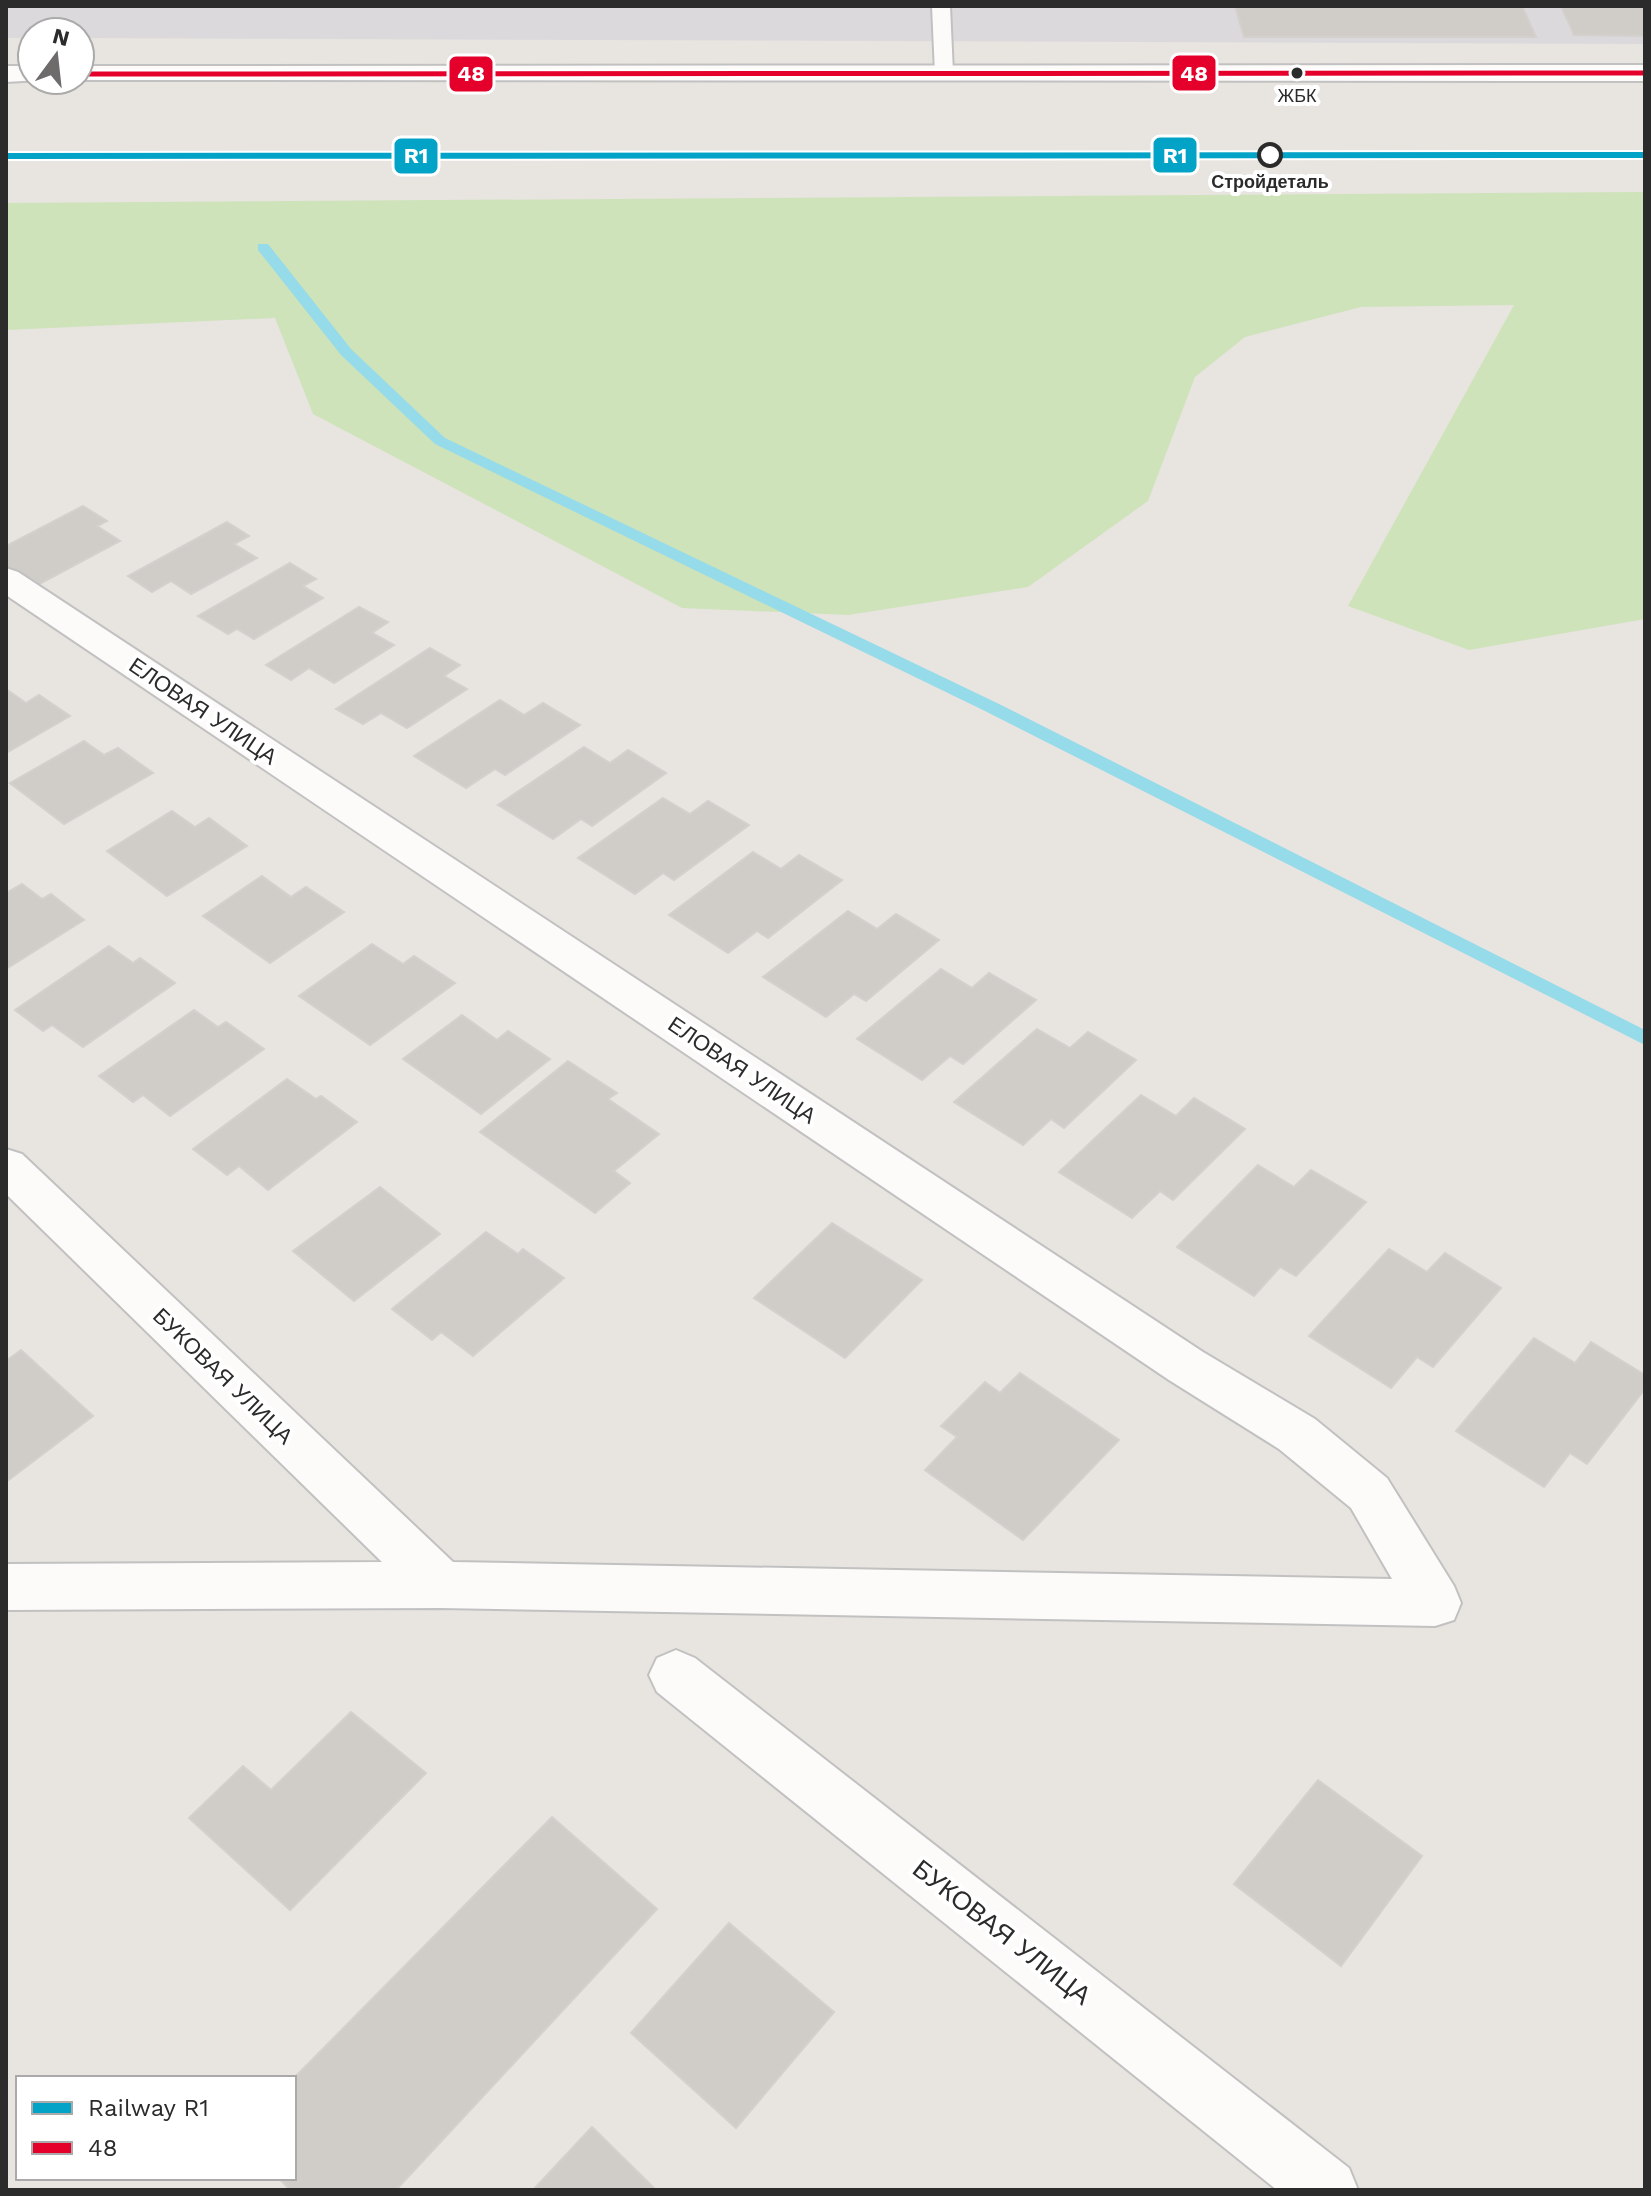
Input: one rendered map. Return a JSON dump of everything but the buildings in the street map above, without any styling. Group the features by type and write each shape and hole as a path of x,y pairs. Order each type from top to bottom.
{"street":[{"path":"96,74 1645,73"},
{"name":"ЕЛОВАЯ УЛИЦА","path":"6,579 1172,1357 1297,1434 1369,1493 1435,1603 441,1585"},
{"name":"БУКОВАЯ УЛИЦА","path":"6,1166 441,1585"},
{"path":"6,1587 441,1585"},
{"name":"БУКОВАЯ УЛИЦА","path":"676,1675 1327,2190"}],"lane":[{"path":"941,6 944,73"}],"shaded area":[{"path":"6,6 1645,6 1645,44 96,38 96,16 16,16 16,38 6,38"}],"green space":[{"path":"1645,192 1645,619 1469,650 1348,606 1514,305 1361,307 1245,337 1195,377 1148,501 1028,587 848,615 682,608 313,414 275,318 6,330 6,203"}],"waterway":[{"path":"263,247 346,352 440,441 991,707 1645,1038"}],"rail line":[{"name":"R1","path":"6,156 1645,155"}],"transit line":[{"name":"48","path":"96,74 1645,73"}],"place":[{"name":"ЖБК","path":"1297,73"},
{"name":"Стройдеталь","path":"1270,155"}]}
